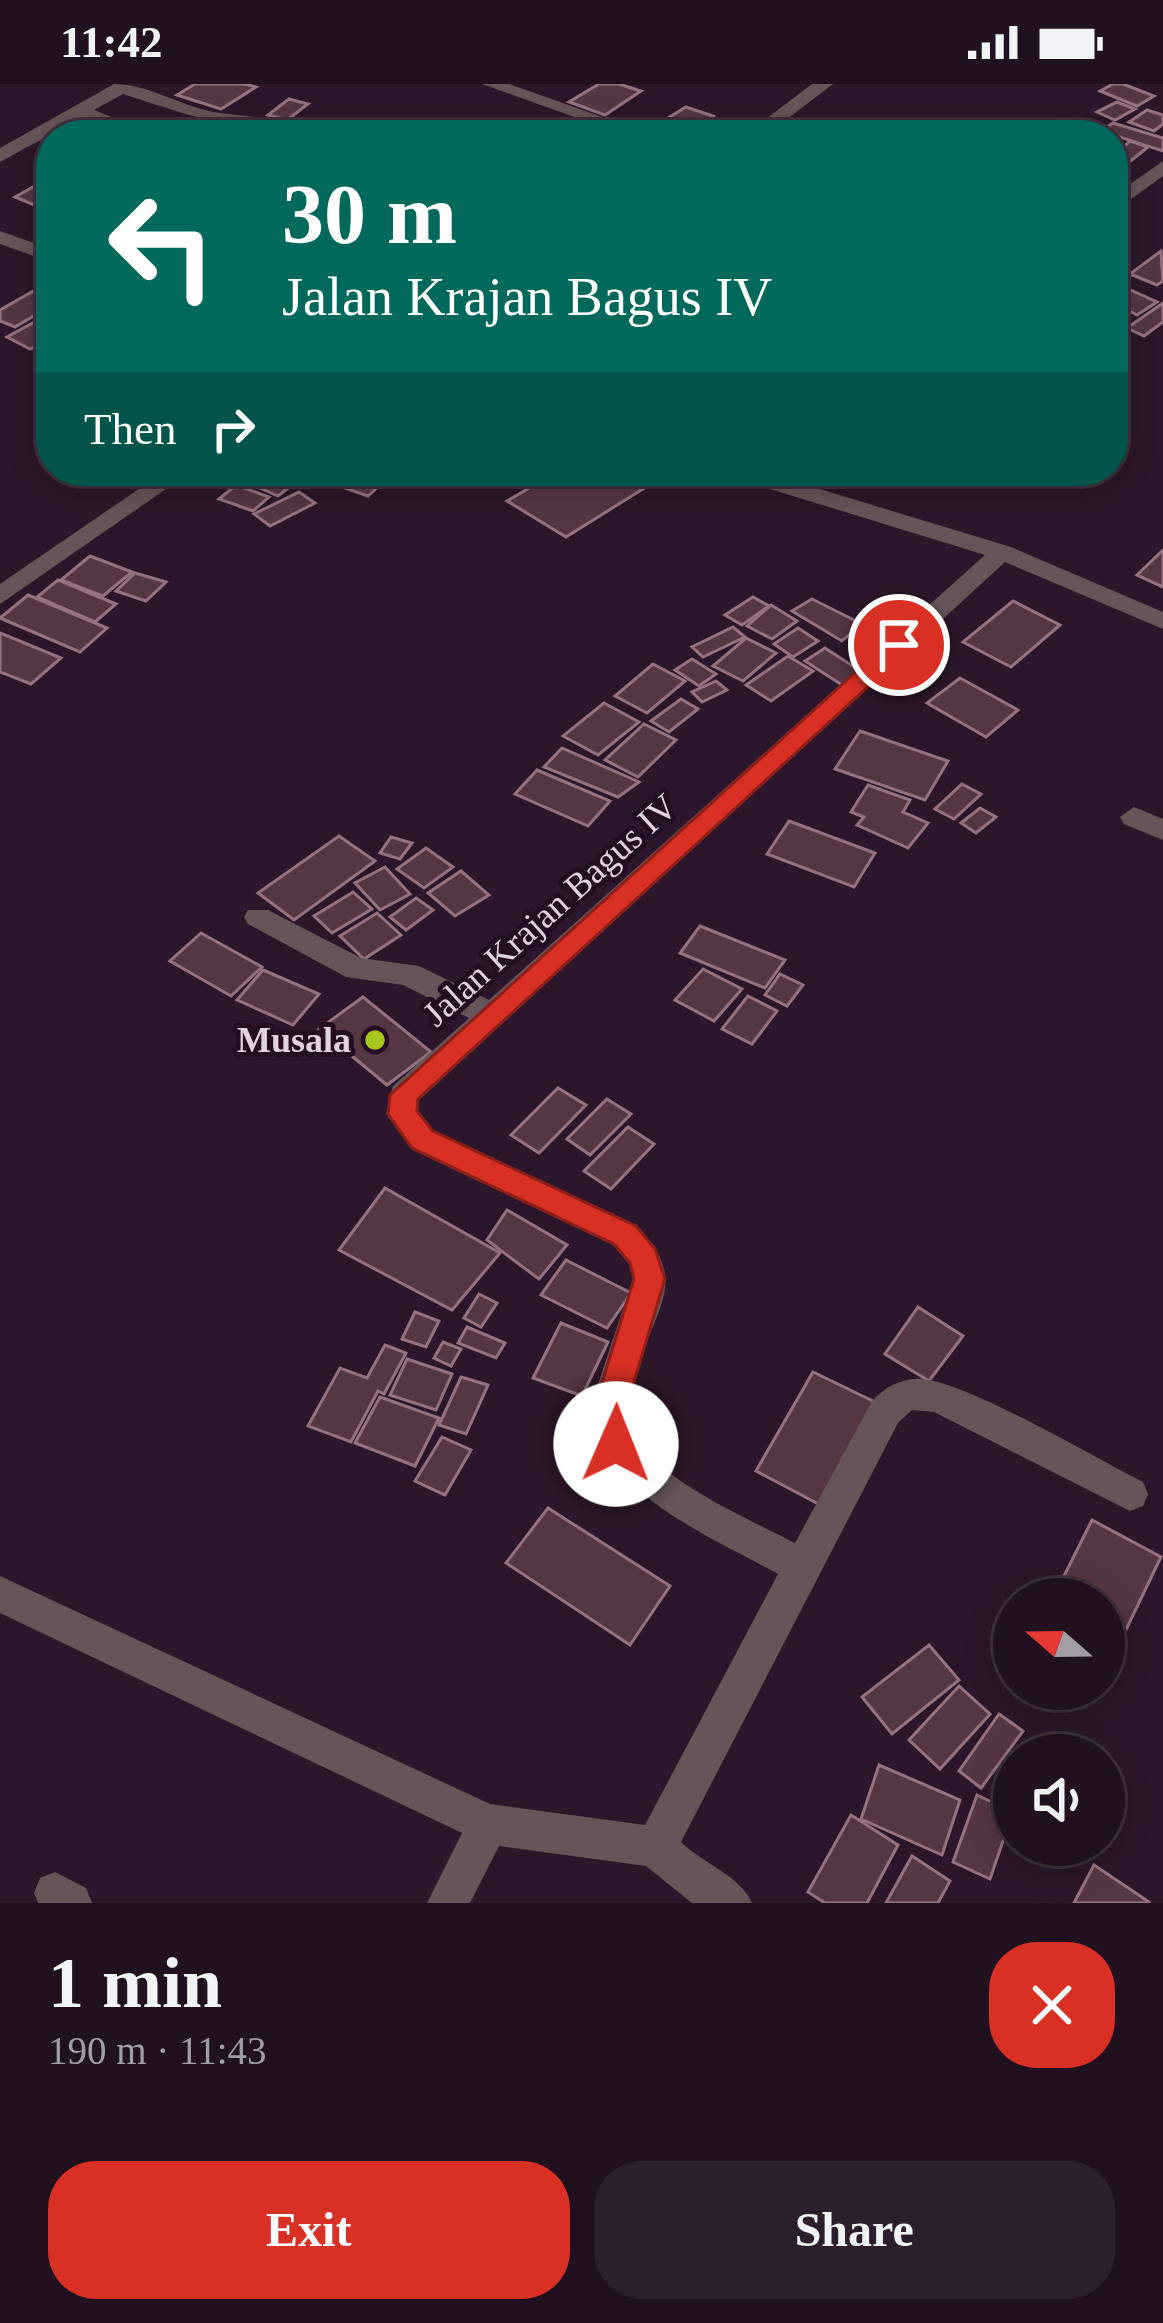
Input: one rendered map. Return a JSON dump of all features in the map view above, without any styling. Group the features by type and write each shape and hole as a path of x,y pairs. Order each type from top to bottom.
{"street":[{"path":"491,84 599,120"},
{"path":"775,120 824,84"},
{"path":"63,120 124,86 211,117 248,120"},
{"path":"79,111 104,120"},
{"path":"0,156 36,135"},
{"path":"1128,194 1163,167"},
{"path":"0,237 36,250"},
{"path":"0,596 158,486"},
{"path":"791,486 1002,552 1163,621"},
{"name":"Jalan Krajan Bagus IV","path":"802,1567 638,1471 616,1444 608,1415 650,1279 644,1258 625,1235 422,1140 402,1114 404,1095 1002,552"},
{"path":"1134,817 1163,830"},
{"path":"258,917 356,969 408,974 491,1015"},
{"path":"656,1847 885,1412 900,1395 918,1392 941,1398 1130,1494"},
{"path":"0,1594 488,1824 656,1847 684,1874 731,1903"},
{"path":"448,1903 488,1824"}],"building":[{"path":"195,84 256,87 221,109 177,95"},
{"path":"599,84 641,91 605,115 569,102"},
{"path":"1113,84 1154,96 1137,106 1100,91"},
{"path":"289,99 308,104 287,120 268,115"},
{"path":"1117,102 1135,109 1115,120 1097,112"},
{"path":"686,107 713,116 707,120 665,120"},
{"path":"1147,110 1163,115 1163,124 1154,131 1129,122"},
{"path":"1128,128 1163,138 1163,151 1128,140"},
{"path":"1130,141 1148,147 1128,163"},
{"path":"36,185 36,206 15,197"},
{"path":"1161,251 1163,281 1157,285 1130,274"},
{"path":"1128,289 1157,302 1137,315 1128,310"},
{"path":"36,290 36,315 15,327 0,321 0,310"},
{"path":"1163,303 1163,322 1144,336 1128,327"},
{"path":"36,321 36,346 30,349 7,337"},
{"path":"235,486 269,497 253,511 219,499"},
{"path":"256,486 291,486 278,496"},
{"path":"343,486 379,486 368,496"},
{"path":"532,486 648,486 566,537 507,501"},
{"path":"299,492 315,503 270,526 254,514"},
{"path":"1163,550 1163,587 1137,575"},
{"path":"90,556 132,572 103,596 61,580"},
{"path":"135,573 166,582 146,601 116,591"},
{"path":"58,580 116,604 95,622 37,597"},
{"path":"28,595 107,628 80,652 0,618"},
{"path":"753,597 769,606 742,625 725,615"},
{"path":"812,599 862,624 842,641 792,611"},
{"path":"1013,601 1060,625 1011,667 963,642"},
{"path":"771,605 797,621 772,639 747,626"},
{"path":"733,627 745,637 703,657 692,647"},
{"path":"798,628 818,641 793,657 774,644"},
{"path":"0,633 61,658 31,684 0,672"},
{"path":"746,638 776,653 743,681 713,666"},
{"path":"825,648 862,672 842,685 805,661"},
{"path":"788,656 813,671 771,701 746,685"},
{"path":"692,659 716,674 699,686 675,670"},
{"path":"653,664 685,681 647,713 615,696"},
{"path":"960,678 1018,710 986,737 927,703"},
{"path":"716,681 727,690 702,702 692,692"},
{"path":"681,699 698,709 669,732 651,721"},
{"path":"604,703 639,722 598,755 563,736"},
{"path":"644,724 676,740 638,777 605,760"},
{"path":"860,731 948,761 925,800 835,769"},
{"path":"562,748 639,782 618,797 544,767"},
{"path":"537,770 610,801 588,826 515,794"},
{"path":"962,784 981,794 954,819 935,809"},
{"path":"868,785 910,800 903,812 928,823 908,848 857,825 864,817 851,812"},
{"path":"980,808 996,817 976,833 961,823"},
{"path":"789,821 875,853 854,887 767,854"},
{"path":"339,836 375,861 294,920 258,893"},
{"path":"391,837 412,843 400,859 380,853"},
{"path":"426,848 453,867 424,888 397,869"},
{"path":"385,867 410,894 380,910 355,883"},
{"path":"461,871 489,895 455,916 428,893"},
{"path":"353,892 372,909 332,933 314,916"},
{"path":"416,898 433,910 406,930 390,917"},
{"path":"377,913 401,935 364,959 340,936"},
{"path":"700,926 785,960 765,988 680,953"},
{"path":"201,933 262,967 231,996 170,961"},
{"path":"703,969 742,989 714,1021 675,1000"},
{"path":"263,970 319,994 293,1025 237,1000"},
{"path":"780,974 803,985 787,1006 765,995"},
{"path":"748,996 777,1011 752,1044 722,1029"},
{"name":"Musala","path":"363,997 431,1052 387,1085 319,1029"},
{"path":"558,1088 586,1105 539,1153 511,1135"},
{"path":"607,1099 631,1114 590,1155 567,1139"},
{"path":"628,1127 654,1144 611,1189 584,1171"},
{"path":"385,1188 500,1253 452,1310 339,1250"},
{"path":"507,1210 567,1245 539,1279 487,1240"},
{"path":"566,1260 631,1293 607,1328 541,1295"},
{"path":"479,1294 497,1303 481,1327 464,1318"},
{"path":"918,1307 963,1336 929,1381 885,1354"},
{"path":"415,1312 439,1321 426,1347 402,1339"},
{"path":"561,1323 608,1342 582,1396 533,1378"},
{"path":"467,1327 505,1343 496,1358 458,1343"},
{"path":"443,1342 461,1349 451,1366 434,1358"},
{"path":"385,1345 406,1353 384,1394 378,1391 351,1442 308,1426 340,1368 367,1378"},
{"path":"407,1359 452,1374 436,1410 390,1395"},
{"path":"813,1372 881,1405 826,1508 756,1471"},
{"path":"461,1377 488,1385 466,1434 439,1425"},
{"path":"380,1397 439,1418 415,1466 355,1443"},
{"path":"442,1437 471,1450 445,1495 415,1481"},
{"path":"548,1508 670,1586 630,1645 506,1563"},
{"path":"1092,1520 1161,1557 1125,1632 1125,1578 1063,1578"},
{"path":"929,1645 959,1680 892,1734 862,1697"},
{"path":"959,1686 990,1714 940,1769 909,1740"},
{"path":"999,1714 1023,1731 993,1734 993,1772 981,1788 959,1771"},
{"path":"879,1765 960,1800 942,1855 861,1819"},
{"path":"977,1795 993,1803 994,1866 990,1879 953,1862"},
{"path":"851,1815 898,1845 867,1903 825,1903 808,1892"},
{"path":"912,1856 950,1881 938,1903 886,1903"},
{"path":"1093,1866 1149,1902 1148,1903 1074,1903"}],"place":[{"name":"Musala","path":"375,1040"}],"route":[{"path":"616,1444 608,1415 650,1279 644,1258 625,1235 422,1140 402,1114 404,1095 899,645"}]}
